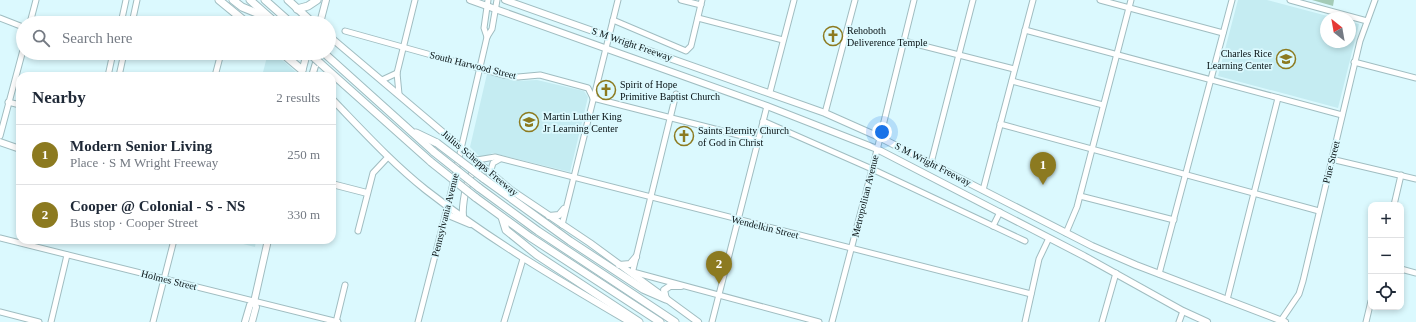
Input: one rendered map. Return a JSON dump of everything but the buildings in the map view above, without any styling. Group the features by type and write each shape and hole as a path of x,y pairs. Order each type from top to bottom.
{"highway":[{"path":"219,0 239,16"},
{"path":"234,0 242,7 263,16"},
{"path":"250,0 268,16"},
{"path":"265,0 283,16"},
{"path":"273,0 286,16"},
{"path":"288,0 305,16"},
{"path":"297,9 308,6 317,0"},
{"path":"289,60 301,72"},
{"path":"316,60 330,72"},
{"name":"Julius Schepps Freeway","path":"332,60 434,152 478,187 529,225 676,322"},
{"path":"336,77 431,162 475,197 502,217 660,322"},
{"path":"409,130 437,143 570,241 643,289 666,299"},
{"path":"502,217 506,230 537,255 639,322"}],"main road":[{"path":"322,16 326,0"},
{"name":"S M Wright Freeway","path":"470,0 487,3 496,9 767,106 877,149 1116,273 1183,311 1207,322"},
{"name":"S M Wright Freeway","path":"505,0 770,92 825,113 879,137 1114,256 1282,322"},
{"name":"Julius Schepps Freeway","path":"336,42 511,190 632,273 698,322"},
{"path":"302,72 306,60"},
{"path":"312,72 317,60"},
{"path":"336,103 388,157 426,190 523,258 620,319 630,322"},
{"path":"0,142 16,148"},
{"path":"463,216 462,209 469,178 476,171 489,171"},
{"path":"336,185 367,193"},
{"path":"550,216 559,215 564,209"},
{"path":"446,214 481,229"},
{"path":"252,322 256,307 254,302 267,244"},
{"path":"619,265 630,264 636,257"},
{"path":"666,299 664,290 670,286 681,286"},
{"path":"245,322 250,305 254,302"}],"street":[{"path":"32,16 36,0"},
{"path":"123,16 126,0"},
{"path":"134,16 137,0"},
{"path":"399,94 397,73 415,0"},
{"name":"Pennsylvania Avenue","path":"418,322 462,148 487,37 492,28 498,0"},
{"path":"562,225 564,209 618,0"},
{"path":"613,20 683,50 689,49 702,3 681,0"},
{"path":"770,92 794,0"},
{"path":"825,113 855,0"},
{"name":"Metropolitan Avenue","path":"832,322 914,0"},
{"path":"931,163 973,0"},
{"path":"983,190 1033,0"},
{"path":"1100,0 1223,33"},
{"path":"1066,233 1073,218 1080,196 1131,0"},
{"path":"1158,274 1174,220 1232,0"},
{"path":"1290,0 1367,20"},
{"name":"Pine Street","path":"1282,322 1299,294 1354,62 1375,0"},
{"name":"Pennsylvania Avenue","path":"487,3 484,28 487,37"},
{"path":"0,18 16,24"},
{"path":"698,18 783,40"},
{"path":"1025,30 1342,115"},
{"name":"South Harwood Street","path":"345,31 514,77 540,75 584,87 591,92 593,98 758,140"},
{"path":"904,41 960,54 1014,69"},
{"path":"17,72 20,60"},
{"path":"109,72 111,60"},
{"path":"120,72 122,60"},
{"path":"216,72 219,60"},
{"path":"1354,62 1416,78"},
{"path":"382,80 397,73"},
{"path":"0,136 16,74"},
{"path":"1012,81 1103,105"},
{"path":"676,94 632,273 819,322"},
{"path":"1228,300 1278,98"},
{"path":"8,102 16,104"},
{"path":"712,322 767,106"},
{"path":"763,121 872,169 1025,241"},
{"path":"1000,124 1186,174 1319,212"},
{"path":"358,231 373,174 388,157"},
{"name":"Wendelkin Street","path":"477,160 495,157 650,198 1031,294"},
{"path":"489,171 493,163 500,159"},
{"path":"1331,159 1416,179"},
{"path":"1395,202 1401,175"},
{"path":"1080,196 1174,220"},
{"path":"993,226 1000,212"},
{"name":"Holmes Street","path":"0,238 16,242"},
{"path":"1025,322 1039,259 1049,238"},
{"name":"Holmes Street","path":"24,244 337,322"},
{"path":"153,322 173,244"},
{"path":"51,322 67,255"},
{"path":"504,322 523,258"},
{"path":"1404,270 1416,273"},
{"path":"1102,322 1116,273"},
{"path":"337,322 345,285"},
{"path":"1366,322 1369,310"},
{"path":"1179,322 1183,311"},
{"path":"0,312 39,322"}],"shaded area":[{"name":"Charles Rice Learning Center","path":"1238,0 1267,0 1320,14 1320,48 1353,48 1338,108 1218,76"},
{"name":"Charles Rice Learning Center","path":"1356,23 1359,24 1356,36"},
{"path":"266,60 282,60 296,72 263,72"},
{"name":"Martin Luther King Jr Learning Center","path":"487,74 515,81 537,80 584,91 588,97 570,172 493,153 481,158 470,147"},
{"path":"243,244 255,244 255,247"}],"green space":[{"path":"1312,0 1334,0 1333,6"}],"place":[{"name":"Rehoboth Deliverence Temple","path":"833,36"},
{"name":"Charles Rice Learning Center","path":"1286,59"},
{"name":"Spirit of Hope Primitive Baptist Church","path":"606,90"},
{"name":"Martin Luther King Jr Learning Center","path":"529,122"},
{"name":"Saints Eternity Church of God in Christ","path":"684,136"},
{"name":"Modern Senior Living","path":"1043,185"},
{"name":"Cooper @ Colonial - S - NS","path":"719,284"}]}
